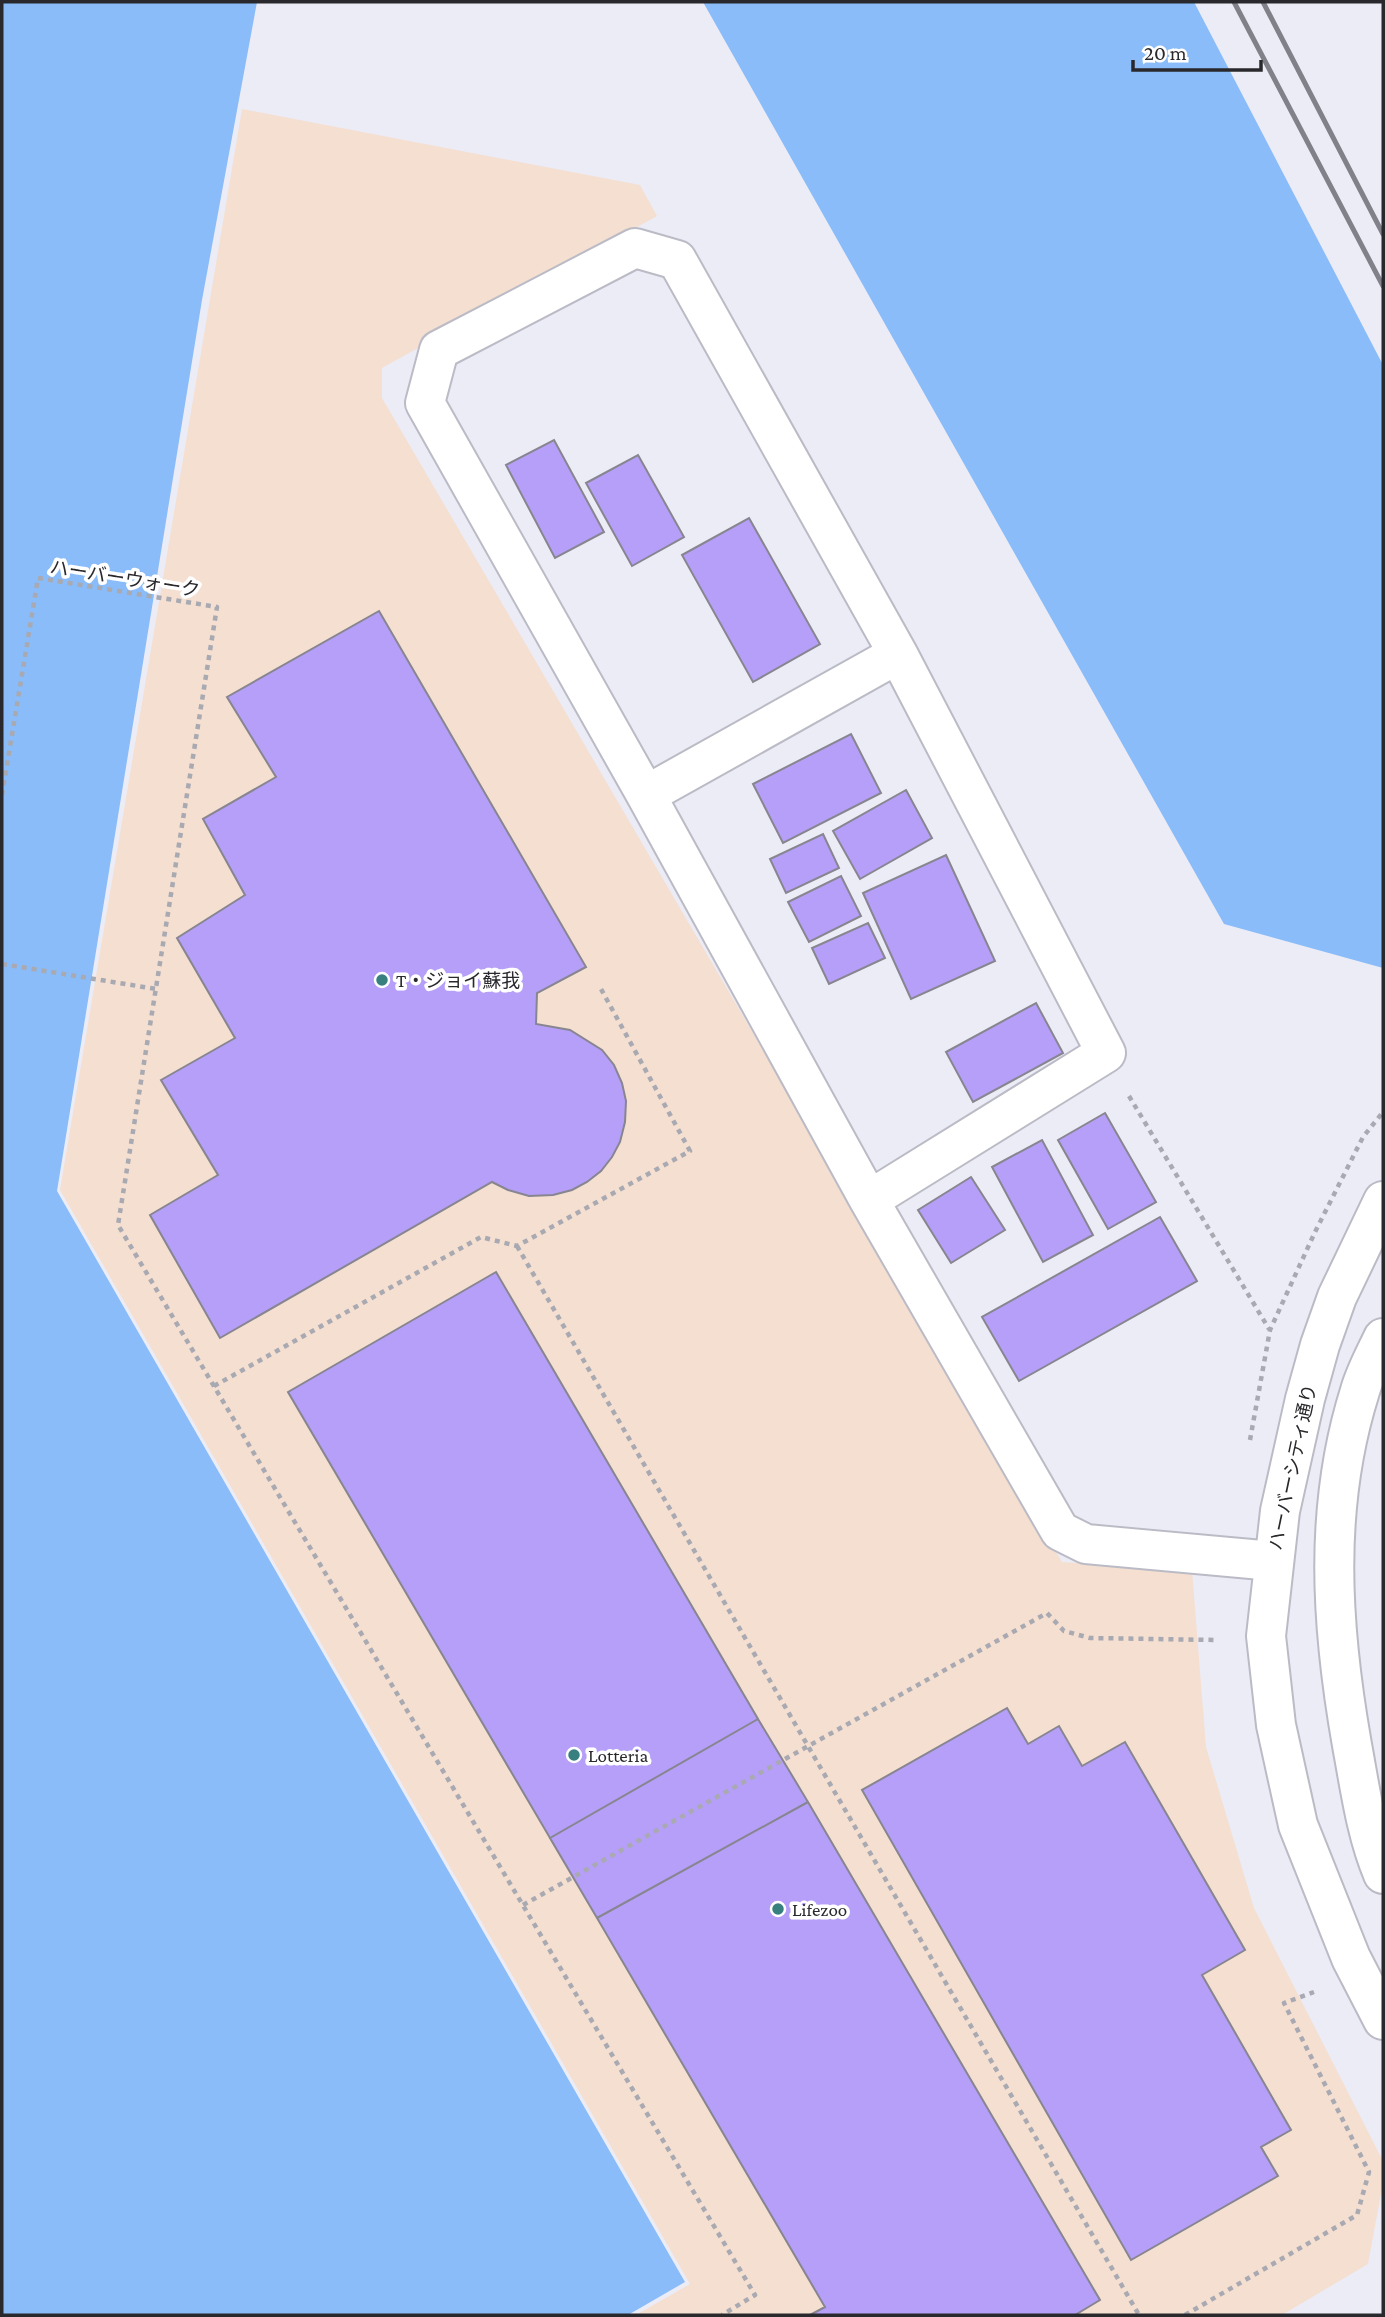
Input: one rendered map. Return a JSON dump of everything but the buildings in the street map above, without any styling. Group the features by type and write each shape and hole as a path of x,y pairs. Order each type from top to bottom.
{"street":[{"path":"869,1200 1106,1053 898,654 677,260 635,248 439,350 425,403 646,795 869,1200 1060,1531 1086,1544 1273,1561"},
{"path":"646,795 898,654"},
{"name":"ハーバーシティ通り","path":"1383,1201 1337,1297 1320,1345 1280,1511 1266,1636 1276,1725 1298,1825 1351,1958 1383,2020"},
{"path":"1383,1338 1360,1389 1343,1456 1333,1573 1335,1635 1341,1684 1367,1824 1383,1874"}],"path":[{"name":"ハーバーウォーク","path":"2,795 38,578 217,607 156,989"},
{"path":"2,964 156,989 118,1224 755,2295 722,2315"},
{"path":"214,1387 481,1237 517,1246 690,1151 601,989"},
{"path":"1129,1096 1270,1330"},
{"path":"517,1246 1139,2315"},
{"path":"523,1905 1047,1613 1064,1631 1090,1638 1217,1640"},
{"path":"1185,2315 1357,2215 1369,2172 1284,2003 1314,1992"}],"shaded area":[{"path":"242,109 640,185 657,216 382,368 382,398 1062,1562 1192,1570 1206,1747 1254,1908 1383,2161 1383,2183 1368,2264 1282,2315 636,2315 690,2284 60,1190"}],"water":[{"path":"2,2 257,2 202,300 57,1191 685,2282 628,2315 2,2315"},
{"path":"703,2 1194,2 1383,365 1383,968 1224,924"}],"railway":[{"path":"1234,2 1383,286"},
{"path":"1263,2 1383,234"}],"place":[{"name":"T・ジョイ蘇我","path":"382,980"},
{"name":"Lotteria","path":"574,1755"},
{"name":"Lifezoo","path":"778,1909"}]}
